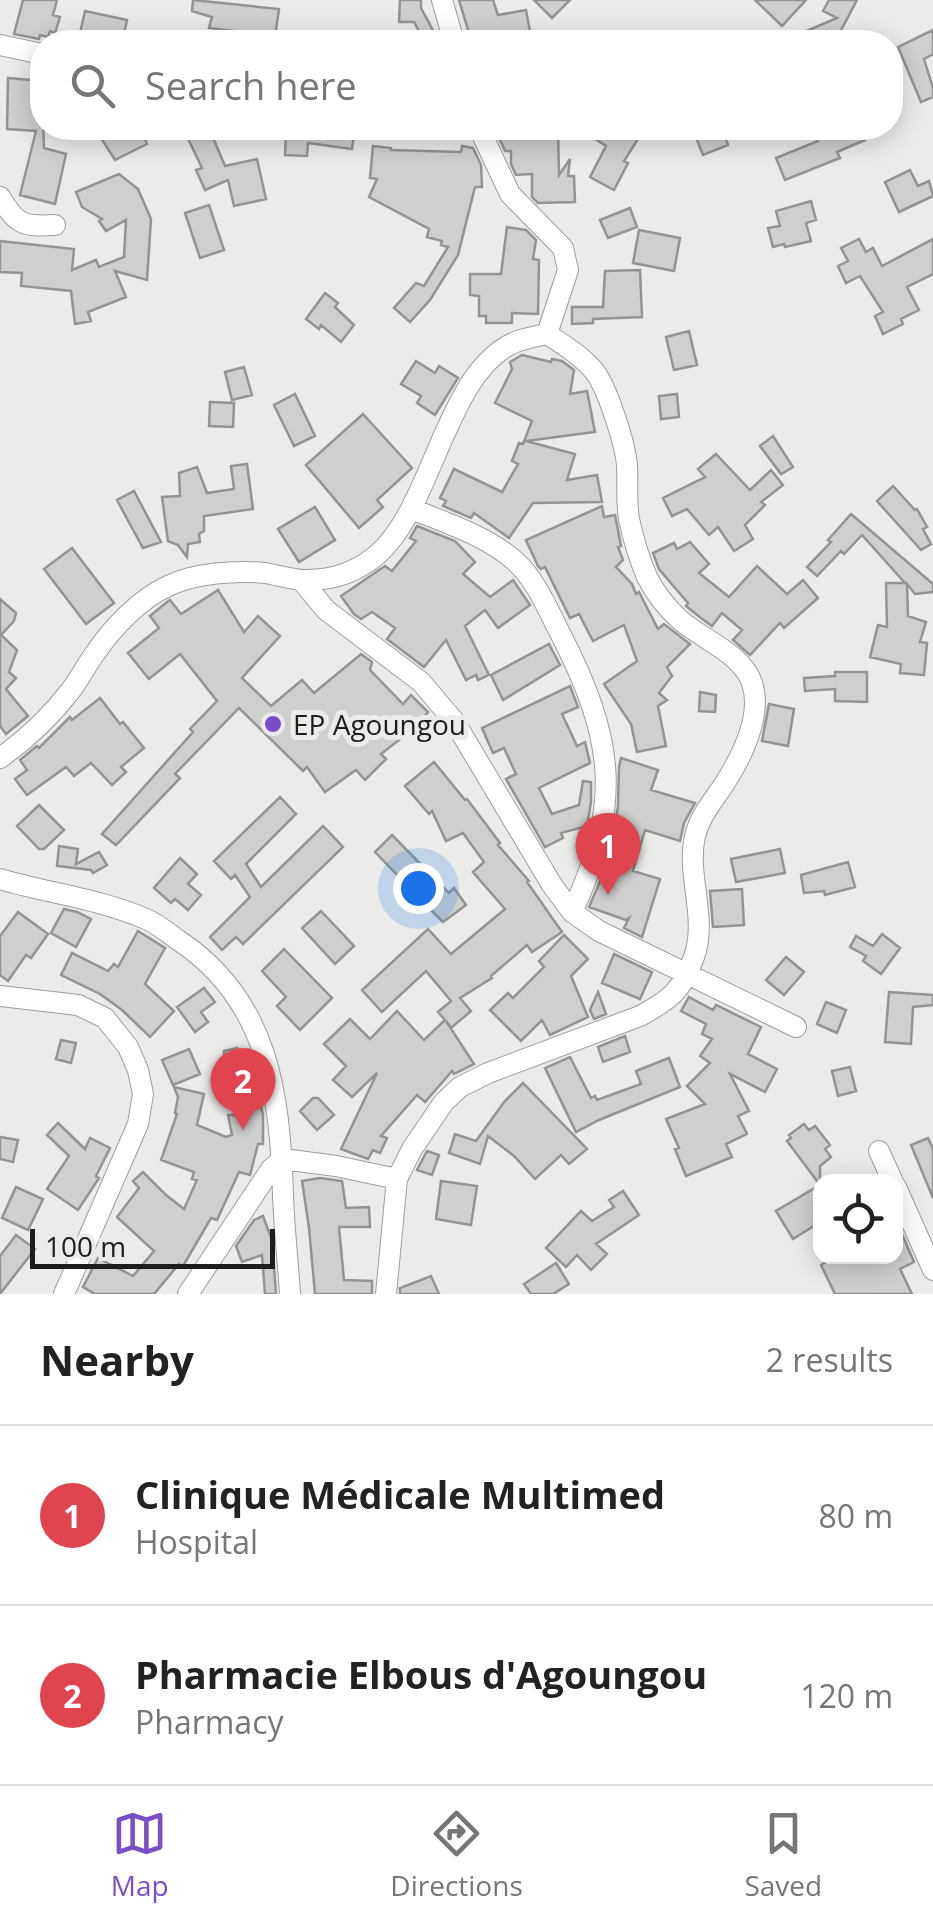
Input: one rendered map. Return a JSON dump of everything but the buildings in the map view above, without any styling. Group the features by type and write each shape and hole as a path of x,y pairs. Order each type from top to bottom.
{"street":[{"path":"442,0 451,30"},
{"path":"0,45 30,51"},
{"path":"485,140 510,194 563,248 568,270 548,334"},
{"path":"0,197 14,220 35,226 54,225"},
{"path":"0,758 45,722 74,687 98,648 136,607 164,587 186,578 218,574 263,573 301,580 330,578 353,572 378,554 398,533 412,509 442,437 476,375 496,354 516,341 548,334 596,373 610,402 626,461 628,515 648,578 659,598 680,620 740,663 752,682 755,703 751,732 727,780 703,815 695,837 699,940 678,991 640,1016 460,1087 444,1102 397,1179 386,1294"},
{"path":"412,509 492,545 514,561 532,582 588,691 606,757 608,784 601,834 589,876 572,912"},
{"path":"301,580 326,610 421,682 454,721 572,912 599,931 796,1027"},
{"path":"0,879 78,897 148,920 203,956 239,998 260,1038 275,1098 283,1159 290,1294"},
{"path":"0,996 78,1005 105,1018 128,1047 138,1070 143,1094 138,1124 64,1294"},
{"path":"879,1151 889,1174"},
{"path":"188,1294 270,1169 283,1159 397,1179"},
{"path":"903,1204 933,1270"}],"place":[{"name":"EP Agoungou","path":"273,724"},
{"name":"Clinique Médicale Multimed","path":"608,895"},
{"name":"Pharmacie Elbous d'Agoungou","path":"243,1130"}]}
